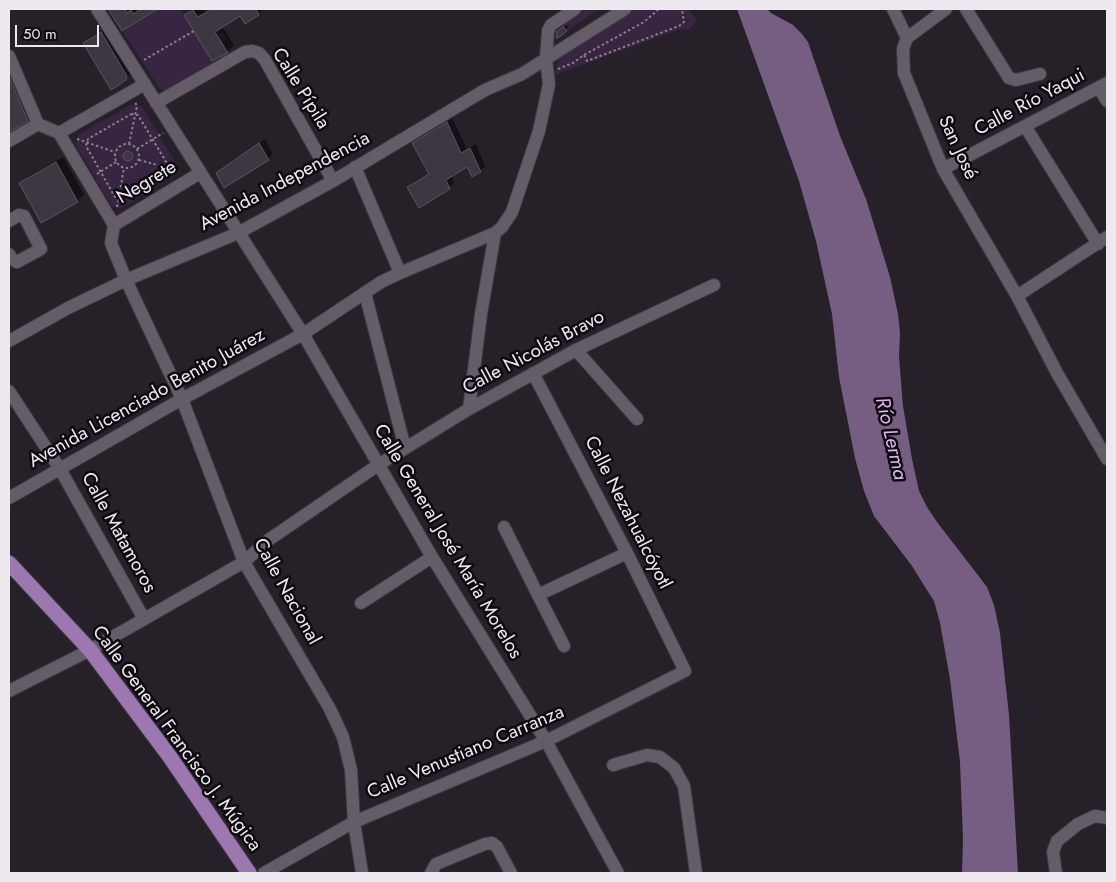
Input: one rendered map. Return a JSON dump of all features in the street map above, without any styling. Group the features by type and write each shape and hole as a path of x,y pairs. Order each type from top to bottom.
{"main road":[{"name":"Calle General Francisco J. Múgica","path":"9,563 90,650 170,757 249,873"}],"street":[{"name":"Calle General José María Morelos","path":"97,9 303,334 432,558 546,741 618,873"},
{"path":"469,409 481,314 495,233 502,227 512,212 539,131 550,84 546,59 548,31 556,22 576,9"},
{"name":"Avenida Independencia","path":"9,341 68,308 126,280 238,233 333,181 485,90 522,74 625,9"},
{"path":"892,9 907,38 946,9"},
{"path":"966,9 1010,78 1016,80 1040,74"},
{"name":"San José","path":"907,38 903,49 904,73 943,169 1016,296 1057,373 1106,455"},
{"name":"Calle Pípila","path":"156,103 245,52 252,51 259,54 265,60 333,181"},
{"path":"9,57 38,124 59,133 114,225"},
{"path":"59,133 145,84"},
{"path":"1103,86 1107,101"},
{"name":"Calle Río Yaqui","path":"943,169 1103,86"},
{"path":"9,141 38,124"},
{"path":"1016,296 1102,241 1025,126"},
{"path":"355,167 400,273"},
{"name":"Negrete","path":"114,225 200,173"},
{"path":"9,221 19,215 24,216 41,249 17,262 9,254"},
{"name":"Calle Nacional","path":"114,225 111,243 126,280 182,399 244,562 330,709 343,738 351,770 354,822 362,873"},
{"name":"Avenida Licenciado Benito Juárez","path":"9,498 182,399 303,334 365,292 400,273 495,233"},
{"name":"Calle Nicolás Bravo","path":"9,691 90,650 244,562 267,541 378,465 469,409 576,350 714,285"},
{"path":"365,292 405,448"},
{"path":"576,350 637,419"},
{"name":"Calle Nezahualcóyotl","path":"533,373 628,553 685,671"},
{"name":"Calle Matamoros","path":"9,391 60,469 144,619"},
{"path":"504,527 564,646"},
{"path":"538,595 628,553"},
{"path":"361,602 432,558"},
{"name":"Calle Venustiano Carranza","path":"264,873 354,822 546,741 685,671"},
{"path":"613,765 647,755 660,757 674,768 684,786 696,873"},
{"path":"1056,873 1053,852 1057,841 1078,824 1095,816 1107,818"},
{"path":"432,873 436,864 485,844 492,843 497,847 511,873"}],"path":[{"path":"550,84 559,68 573,63 644,22 659,9"},
{"path":"584,55 587,61 679,26 684,22 682,9"},
{"path":"142,61 194,31"},
{"path":"129,144 137,106"},
{"path":"131,114 135,114 138,115 153,140 168,164 166,172 122,198 115,196 86,146 88,139 131,114"},
{"path":"138,149 172,128"},
{"path":"59,133 115,152"},
{"path":"129,144 138,149 139,160 135,166 124,168 116,162 115,152 120,146 129,144"},
{"path":"139,160 176,170 184,183"},
{"path":"87,180 116,162"},
{"path":"114,225 124,168"}],"shaded area":[{"path":"159,9 180,9 205,46 209,40 223,32 228,39 207,52 214,64 166,92 160,89 123,32"},
{"path":"582,9 599,9 567,31 559,24"},
{"path":"629,9 689,9 696,20 689,29 681,29 554,75 559,58"},
{"path":"132,104 142,107 177,165 175,175 121,208 112,207 76,145 78,135"}],"water":[{"name":"Río Lerma","path":"737,9 767,9 793,25 808,42 840,136 866,199 890,277 898,314 903,406 919,491 937,522 987,587 994,605 1000,633 1009,715 1018,873 962,873 963,839 960,762 950,679 940,623 934,601 912,566 874,516 864,491 855,458 839,377 832,314 816,241 799,181"}],"building":[{"path":"108,9 125,9 127,13 131,10 133,14 141,9 158,9 122,31"},
{"path":"212,9 256,9 259,15 245,24 240,16 215,32 228,53 212,61 184,15 193,10 198,17"},
{"path":"563,27 567,31 556,38 557,31"},
{"path":"101,32 127,76 126,80 111,90 83,43"},
{"path":"9,76 28,121 9,132"},
{"path":"447,122 461,153 470,148 481,172 472,177 467,167 446,180 450,189 419,208 407,187 429,174 412,143"},
{"path":"259,143 269,160 224,188 216,173"},
{"path":"126,151 130,151 133,156 132,160 126,161 123,158 123,154"},
{"path":"56,162 78,202 41,223 19,183"}]}
